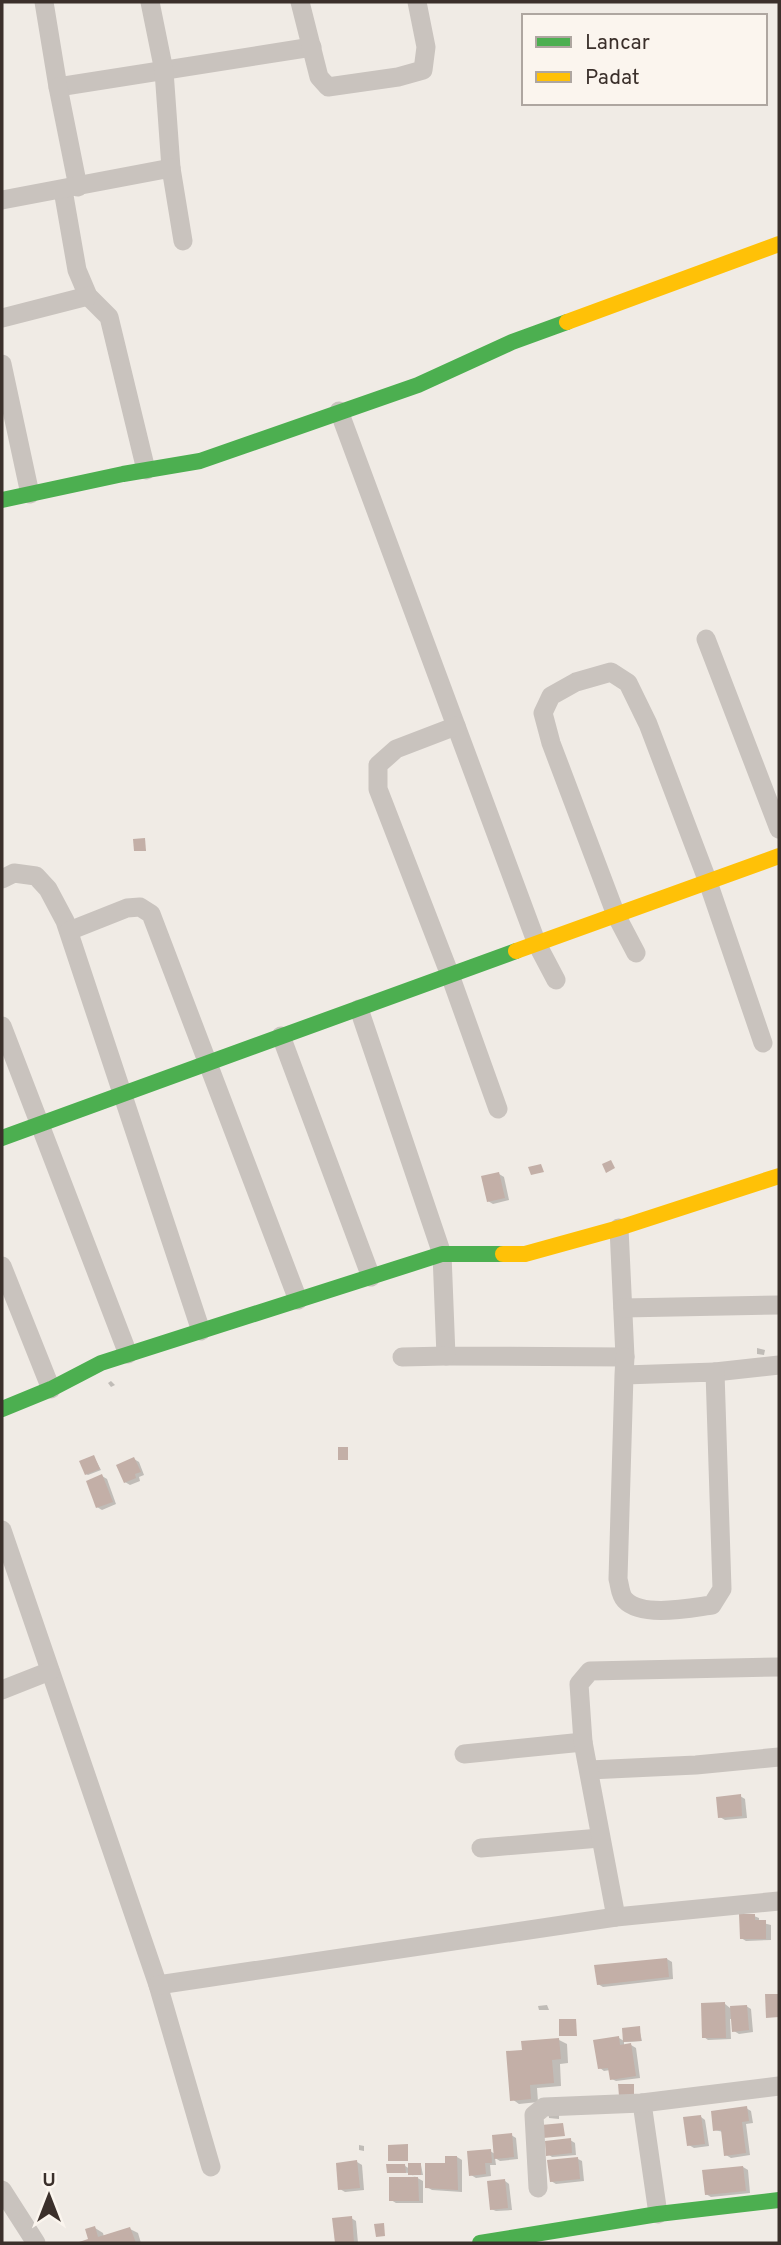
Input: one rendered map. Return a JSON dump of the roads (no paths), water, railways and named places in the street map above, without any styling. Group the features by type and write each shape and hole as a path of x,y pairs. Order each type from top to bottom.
{"street":[{"path":"44,2 58,87 77,270 88,296 109,317 146,470"},
{"path":"150,2 164,71 171,168 183,241"},
{"path":"300,2 319,77 328,87 398,77 423,70 426,47 417,2"},
{"path":"58,87 312,47"},
{"path":"2,200 171,168"},
{"path":"2,500 200,461 418,385 512,342 779,244"},
{"path":"2,318 88,296"},
{"path":"2,365 30,494"},
{"path":"339,411 537,944 556,980"},
{"path":"706,639 779,829"},
{"path":"636,953 616,915 551,743 543,713 551,696 576,682 611,672 628,683 648,724 708,882 763,1043"},
{"path":"456,726 396,749 378,765 378,789 450,975 498,1109"},
{"path":"2,1138 779,856"},
{"path":"2,879 14,873 36,876 48,889 69,931 201,1331"},
{"path":"69,931 127,908 140,907 151,914 298,1300"},
{"path":"359,1009 442,1254 446,1356"},
{"path":"2,1026 128,1354"},
{"path":"281,1036 371,1277"},
{"path":"2,1409 51,1389 101,1363 442,1254 525,1254 619,1228 779,1176"},
{"path":"619,1228 624,1366 618,1579 622,1598 633,1607 670,1611 712,1605 722,1589 715,1371"},
{"path":"2,1266 51,1389"},
{"path":"622,1308 779,1305"},
{"path":"402,1357 446,1356 715,1371 779,1366"},
{"path":"2,1530 9,1578 50,1671 158,1985 211,2166"},
{"path":"616,1917 583,1742 579,1684 590,1671 779,1667"},
{"path":"2,1689 50,1671"},
{"path":"464,1754 583,1742"},
{"path":"589,1770 696,1765 779,1757 779,1770"},
{"path":"481,1848 600,1838"},
{"path":"158,1985 616,1917 779,1901"},
{"path":"538,2188 533,2122 534,2115 544,2107 642,2103 779,2086"},
{"path":"642,2103 658,2214"},
{"path":"2,2190 36,2243"},
{"path":"480,2243 658,2214 779,2200"}]}
